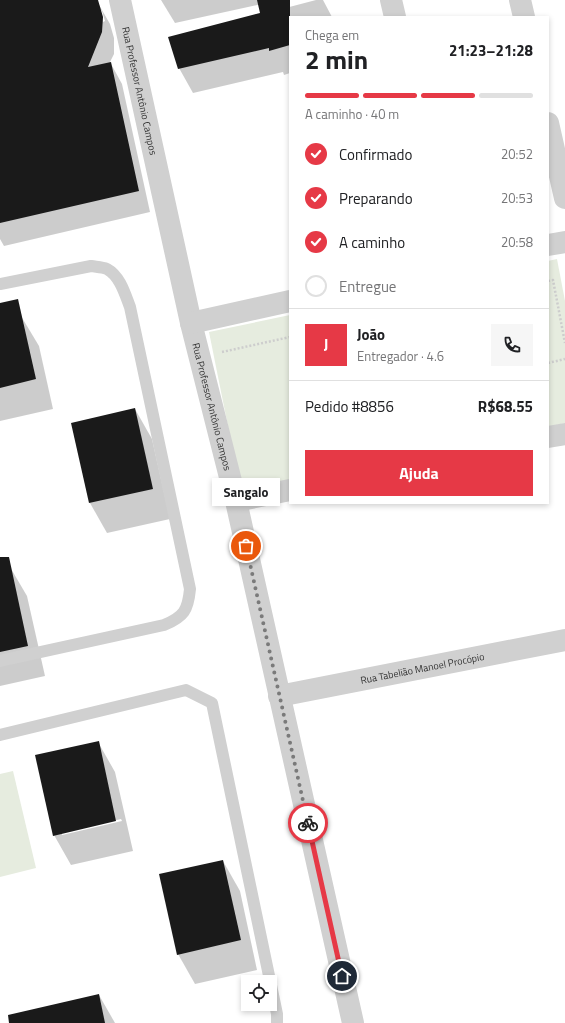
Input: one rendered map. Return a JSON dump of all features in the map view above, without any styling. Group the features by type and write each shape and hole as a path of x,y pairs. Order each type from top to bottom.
{"street":[{"name":"Rua Professor Antônio Campos","path":"120,0 191,323 236,501 353,1023"},
{"path":"391,0 395,16"},
{"path":"520,0 524,16"},
{"path":"549,127 565,198"},
{"path":"549,245 565,242"},
{"path":"191,323 289,301"},
{"path":"549,437 565,434"},
{"path":"236,501 289,490"},
{"name":"Rua Tabelião Manoel Procópio","path":"279,696 565,640"}],"lane":[{"path":"0,284 92,266 105,268 118,280 125,292 130,307 190,589 189,601 183,614 176,620 164,625 0,661"},
{"path":"0,735 186,690 212,703 277,1014 277,1023"}],"path":[{"path":"549,281 553,280 565,343"},
{"path":"223,359 222,352 289,337"},
{"path":"549,363 565,359"}],"shaded area":[{"path":"557,259 565,301 565,423 549,427 549,261"},
{"path":"289,315 289,480 241,491 209,332"},
{"path":"13,771 36,868 0,877 0,774"}],"building":[{"path":"0,0 98,0 103,17 102,32 88,67 111,62 139,191 0,223"},
{"path":"257,0 290,0 289,45 269,51 269,48 178,69 168,37 260,13"},
{"path":"18,299 36,379 0,388 0,303"},
{"path":"135,408 153,489 89,503 71,423"},
{"path":"0,557 9,557 28,646 0,652"},
{"path":"99,741 116,821 53,836 35,755"},
{"path":"223,860 241,940 177,955 159,874"},
{"path":"99,994 105,1023 9,1023 8,1015"}],"way so far":[{"path":"246,546 308,823"}],"place":[{"name":"Sangalo","path":"246,546"}],"route":[{"path":"308,823 342,976"}]}
